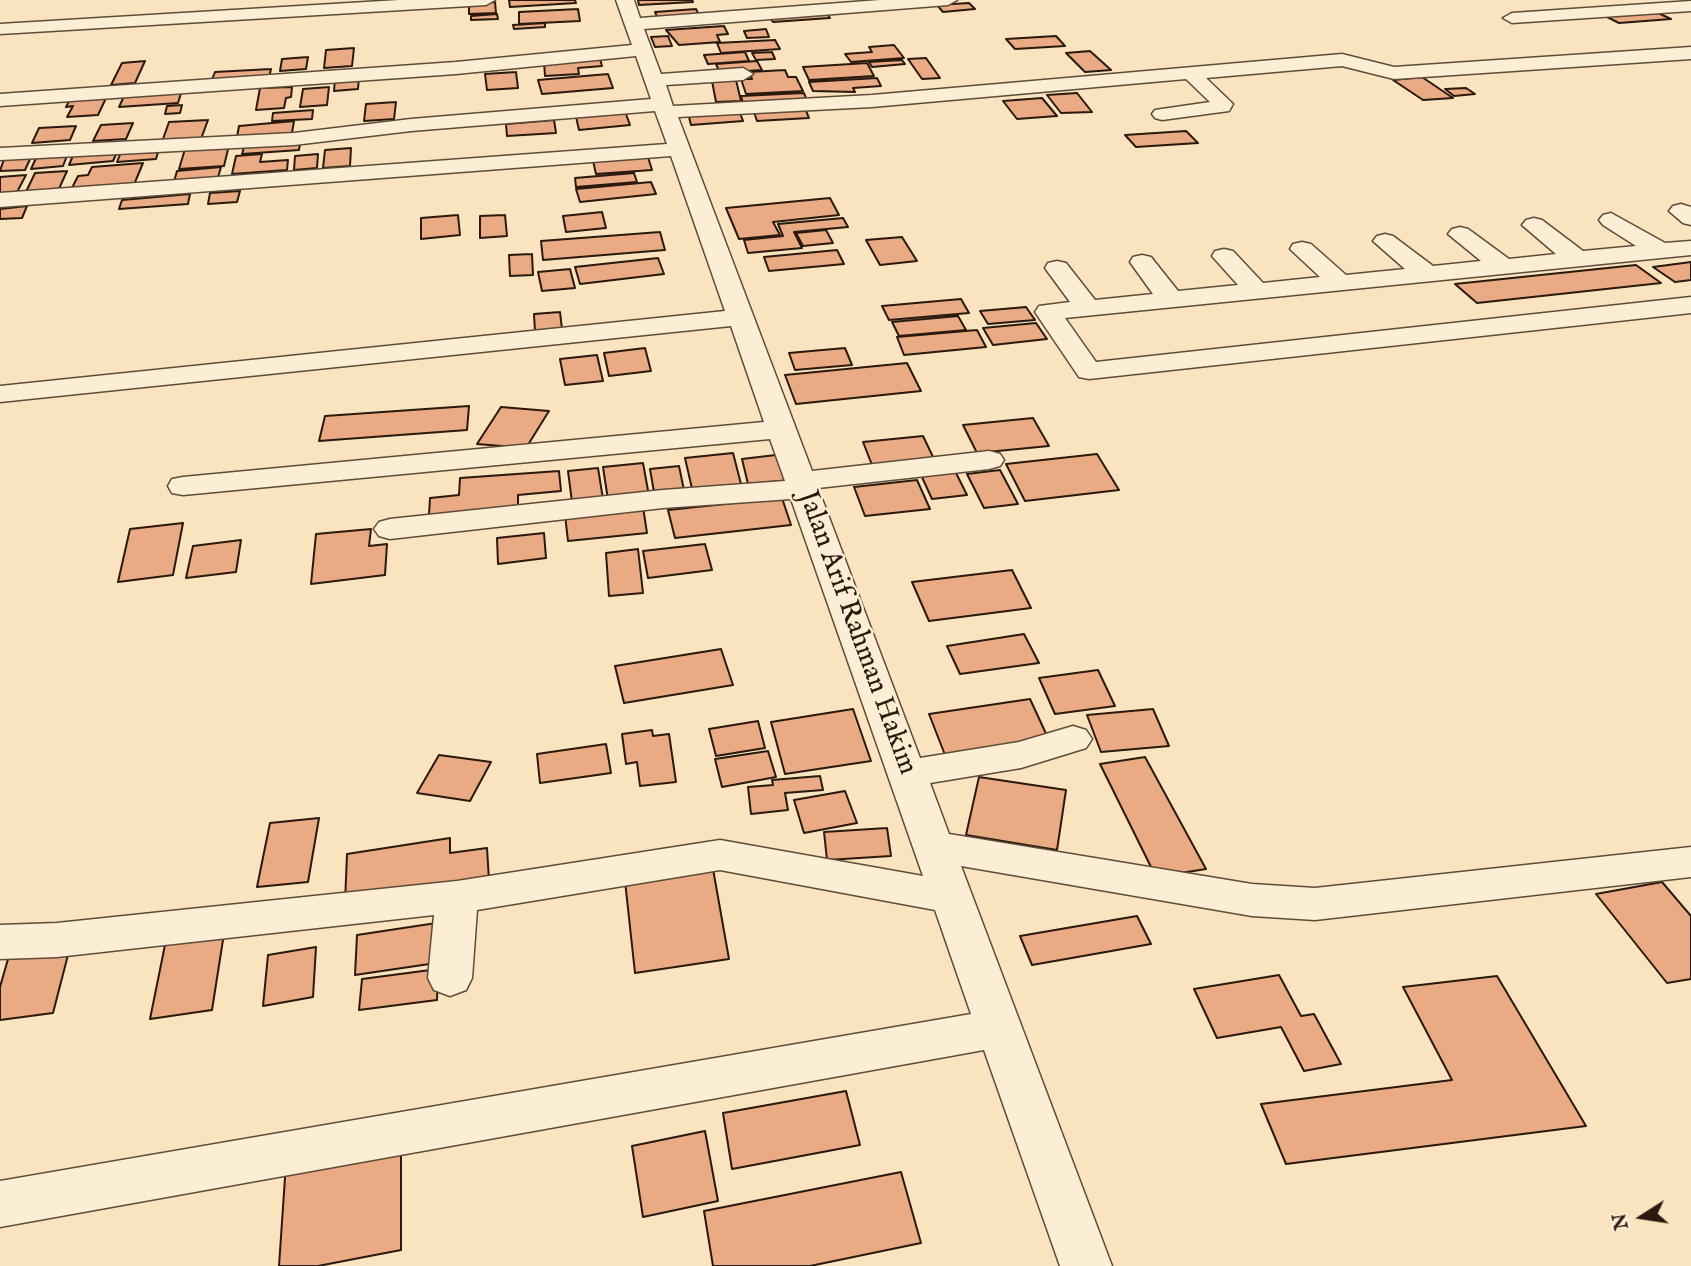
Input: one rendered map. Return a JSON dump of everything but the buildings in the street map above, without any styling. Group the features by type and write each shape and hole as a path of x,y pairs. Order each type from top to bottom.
{"street":[{"path":"0,29 486,0"},
{"path":"633,22 948,0"},
{"path":"0,100 456,68 633,22 735,5"},
{"path":"1512,18 1691,6"},
{"name":"Jalan Arif Rahman Hakim","path":"633,22 1086,1266"},
{"path":"0,154 304,138 661,99 872,101 1188,71 1342,60 1394,73 1691,53"},
{"path":"1162,114 1222,107 1223,104 1188,71"},
{"path":"661,99 743,74"},
{"path":"0,200 680,149"},
{"path":"1611,220 1661,251"},
{"path":"1534,225 1578,259"},
{"path":"1460,234 1504,267"},
{"path":"1385,241 1427,274"},
{"path":"1691,248 1048,312 1089,372 1691,305"},
{"path":"1302,249 1341,283"},
{"path":"1224,256 1257,291"},
{"path":"1142,262 1171,300"},
{"path":"1057,268 1088,308"},
{"path":"0,394 741,317"},
{"path":"183,485 782,429"},
{"path":"390,529 802,485 989,460"},
{"path":"907,773 1021,755 1073,739"},
{"path":"0,942 57,940 457,897 720,855 942,870 1315,904 1691,862"},
{"path":"450,978 457,897"},
{"path":"0,1204 442,1129 1000,1028"}]}
